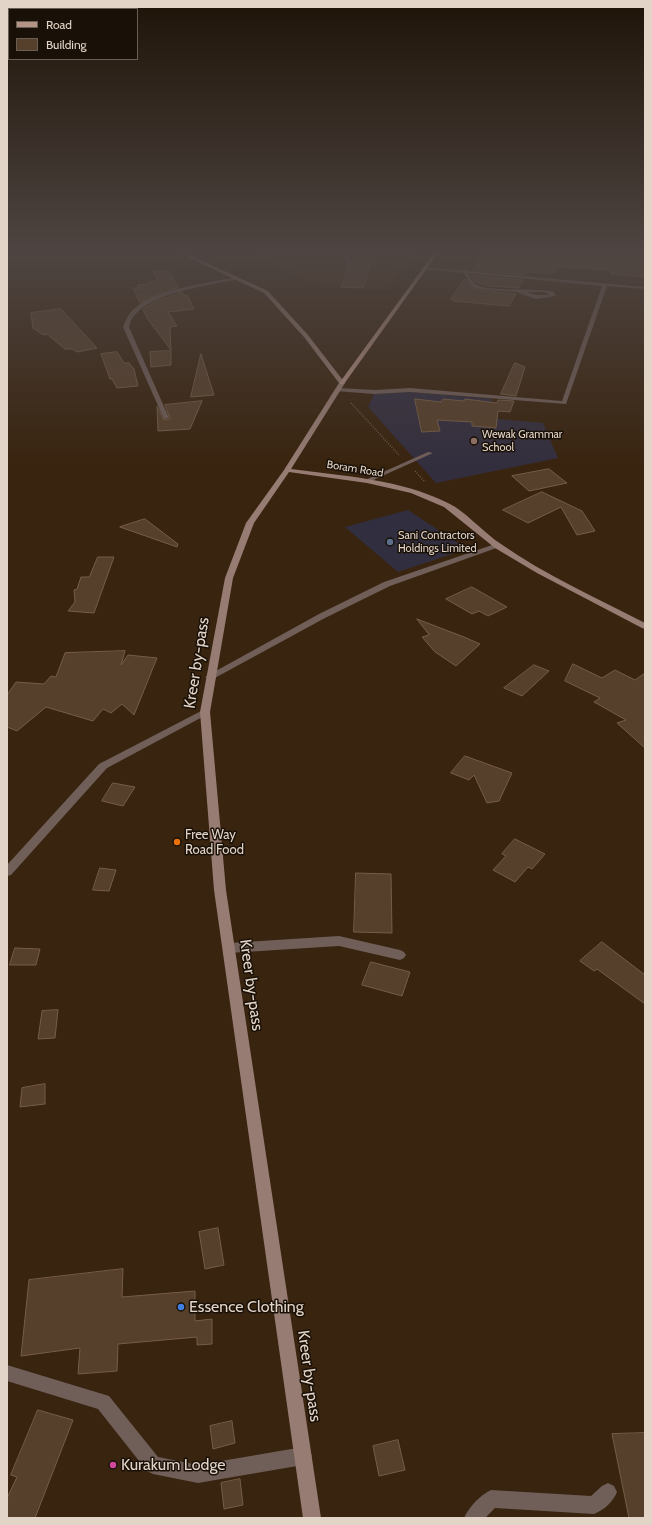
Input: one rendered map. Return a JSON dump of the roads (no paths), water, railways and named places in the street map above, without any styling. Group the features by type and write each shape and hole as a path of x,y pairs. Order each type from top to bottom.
{"main road":[{"path":"295,324 342,383"},
{"path":"287,470 337,390 384,324"},
{"name":"Boram Road","path":"287,470 367,481 413,491 447,505 498,546 540,571 645,626"},
{"name":"Kreer by-pass","path":"287,470 250,523 228,578 205,712 220,890 312,1518"}],"street":[{"path":"127,324 126,326 166,418"},
{"path":"337,390 375,392 410,390 564,403 592,324"},
{"path":"367,481 430,453"},
{"path":"210,677 322,616 387,584 498,546"},
{"path":"7,872 103,766 205,712"},
{"path":"229,948 339,941 400,955"},
{"path":"7,1374 103,1402 153,1465 198,1474 303,1456"},
{"path":"473,1518 491,1499 594,1505 608,1492"}],"place":[{"name":"Wewak Grammar School","path":"474,441"},
{"name":"Sani Contractors Holdings Limited","path":"390,542"},
{"name":"Free Way Road Food","path":"177,842"},
{"name":"Essence Clothing","path":"181,1307"},
{"name":"Kurakum Lodge","path":"113,1465"}]}
